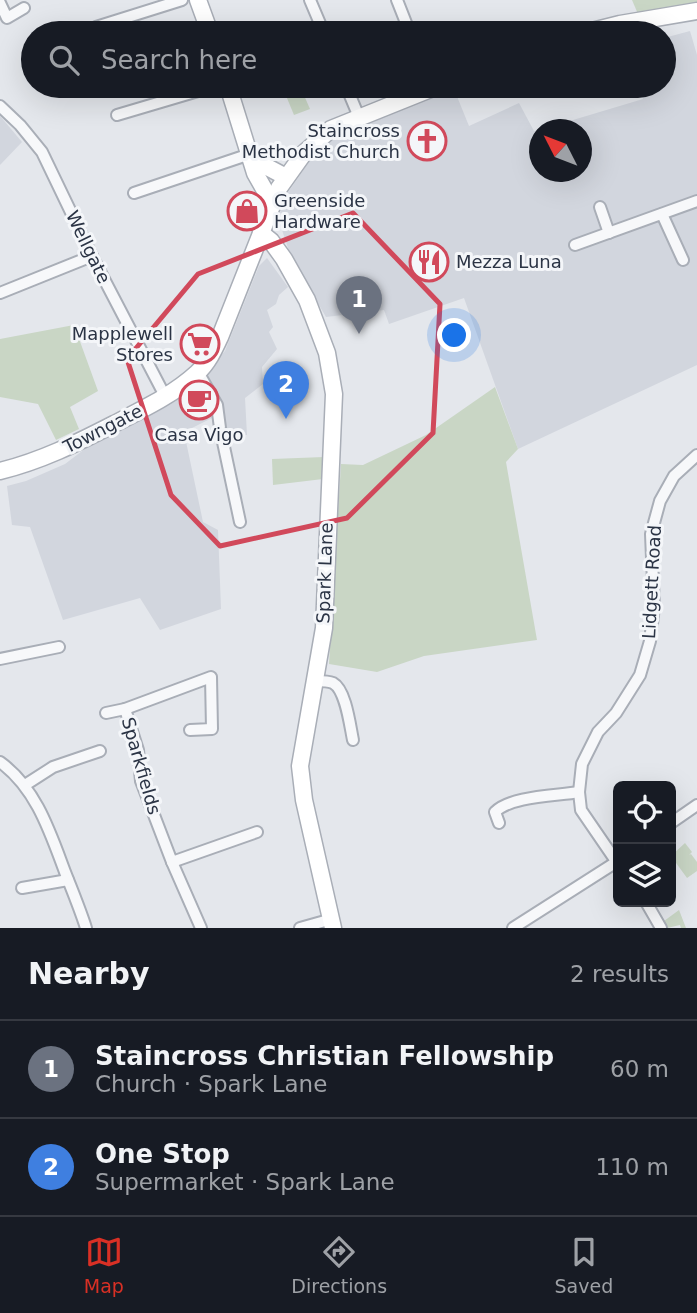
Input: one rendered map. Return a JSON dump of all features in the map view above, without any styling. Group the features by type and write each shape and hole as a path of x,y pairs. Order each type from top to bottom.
{"main road":[{"path":"198,0 206,21"},
{"path":"638,21 697,11"},
{"path":"232,98 255,173 271,207"},
{"name":"Towngate","path":"0,471 57,453 165,396 198,372 212,353 271,207 286,177 317,139 331,129 405,98"},
{"path":"251,156 286,177"},
{"name":"Spark Lane","path":"261,233 271,241 284,259 307,300 322,338 331,372 334,421 327,519 324,628 301,753 301,781 331,922"}],"street":[{"path":"115,21 182,0"},
{"path":"310,0 319,21"},
{"path":"397,0 405,21"},
{"path":"0,3 7,18 24,8"},
{"path":"117,115 174,98"},
{"path":"351,98 359,117"},
{"name":"Wellgate","path":"0,106 42,152 92,256 165,396"},
{"path":"134,193 251,156"},
{"path":"575,245 697,201"},
{"path":"600,207 609,233"},
{"path":"662,214 683,260"},
{"path":"0,293 92,256"},
{"path":"198,372 217,405 240,522"},
{"name":"Lidgett Road","path":"613,855 580,810 582,764 598,732 616,713 640,675 650,641 654,607 651,534 660,501 674,476 697,455"},
{"path":"0,659 59,647"},
{"name":"Sparkfields","path":"106,713 125,709 211,677 212,729 190,730"},
{"path":"316,681 331,682 339,688 345,702 353,740"},
{"name":"Sparkfields","path":"125,709 138,750 141,781 201,928"},
{"path":"25,785 52,767 100,751"},
{"path":"0,762 14,772 25,785 49,831 86,928"},
{"path":"499,823 495,812 502,805 519,799 579,792"},
{"path":"676,820 697,805"},
{"path":"172,862 257,832"},
{"path":"513,928 613,865"},
{"path":"22,888 68,880"},
{"path":"649,907 661,928"},
{"path":"300,928 325,921 331,922"}],"highlighted area":[{"path":"353,213 440,304 433,433 347,518 220,546 171,495 127,359 198,274"}],"shaded area":[{"path":"690,31 697,55 697,365 518,449 464,298 389,324 384,310 326,317 291,257 281,227 280,204 311,159 336,135 431,98 458,98 469,126 519,103 529,122 529,182 592,182 592,119 576,119 643,98 676,98 676,35"},
{"path":"0,116 22,142 0,165"},
{"path":"267,258 288,287 279,295 276,304 267,310 273,327 269,332 277,349 262,367 263,384 245,398 247,435 228,437 220,414 184,432 203,522 218,530 221,609 160,630 140,598 63,620 30,527 12,525 7,486 65,464 94,442 201,377 225,351 259,266"}],"green space":[{"path":"632,0 697,0 697,5 638,14"},
{"path":"287,98 305,98 310,109 294,115"},
{"path":"74,325 98,391 70,407 79,429 56,440 38,404 0,397 0,339"},
{"path":"495,387 518,449 506,462 537,640 424,656 377,672 329,664 341,464 363,465 426,435"},
{"path":"324,457 323,479 273,485 272,459"},
{"path":"685,843 692,852 689,855 697,862 697,871 687,878 676,863 676,851"},
{"path":"679,910 686,928 681,928 680,925 667,928 664,921"}],"place":[{"name":"Staincross Methodist Church","path":"427,141"},
{"name":"Greenside Hardware","path":"247,211"},
{"name":"Mezza Luna","path":"429,262"},
{"name":"Staincross Christian Fellowship","path":"359,334"},
{"name":"Mapplewell Stores","path":"200,344"},
{"name":"Casa Vigo","path":"199,400"},
{"name":"One Stop","path":"286,419"}]}
